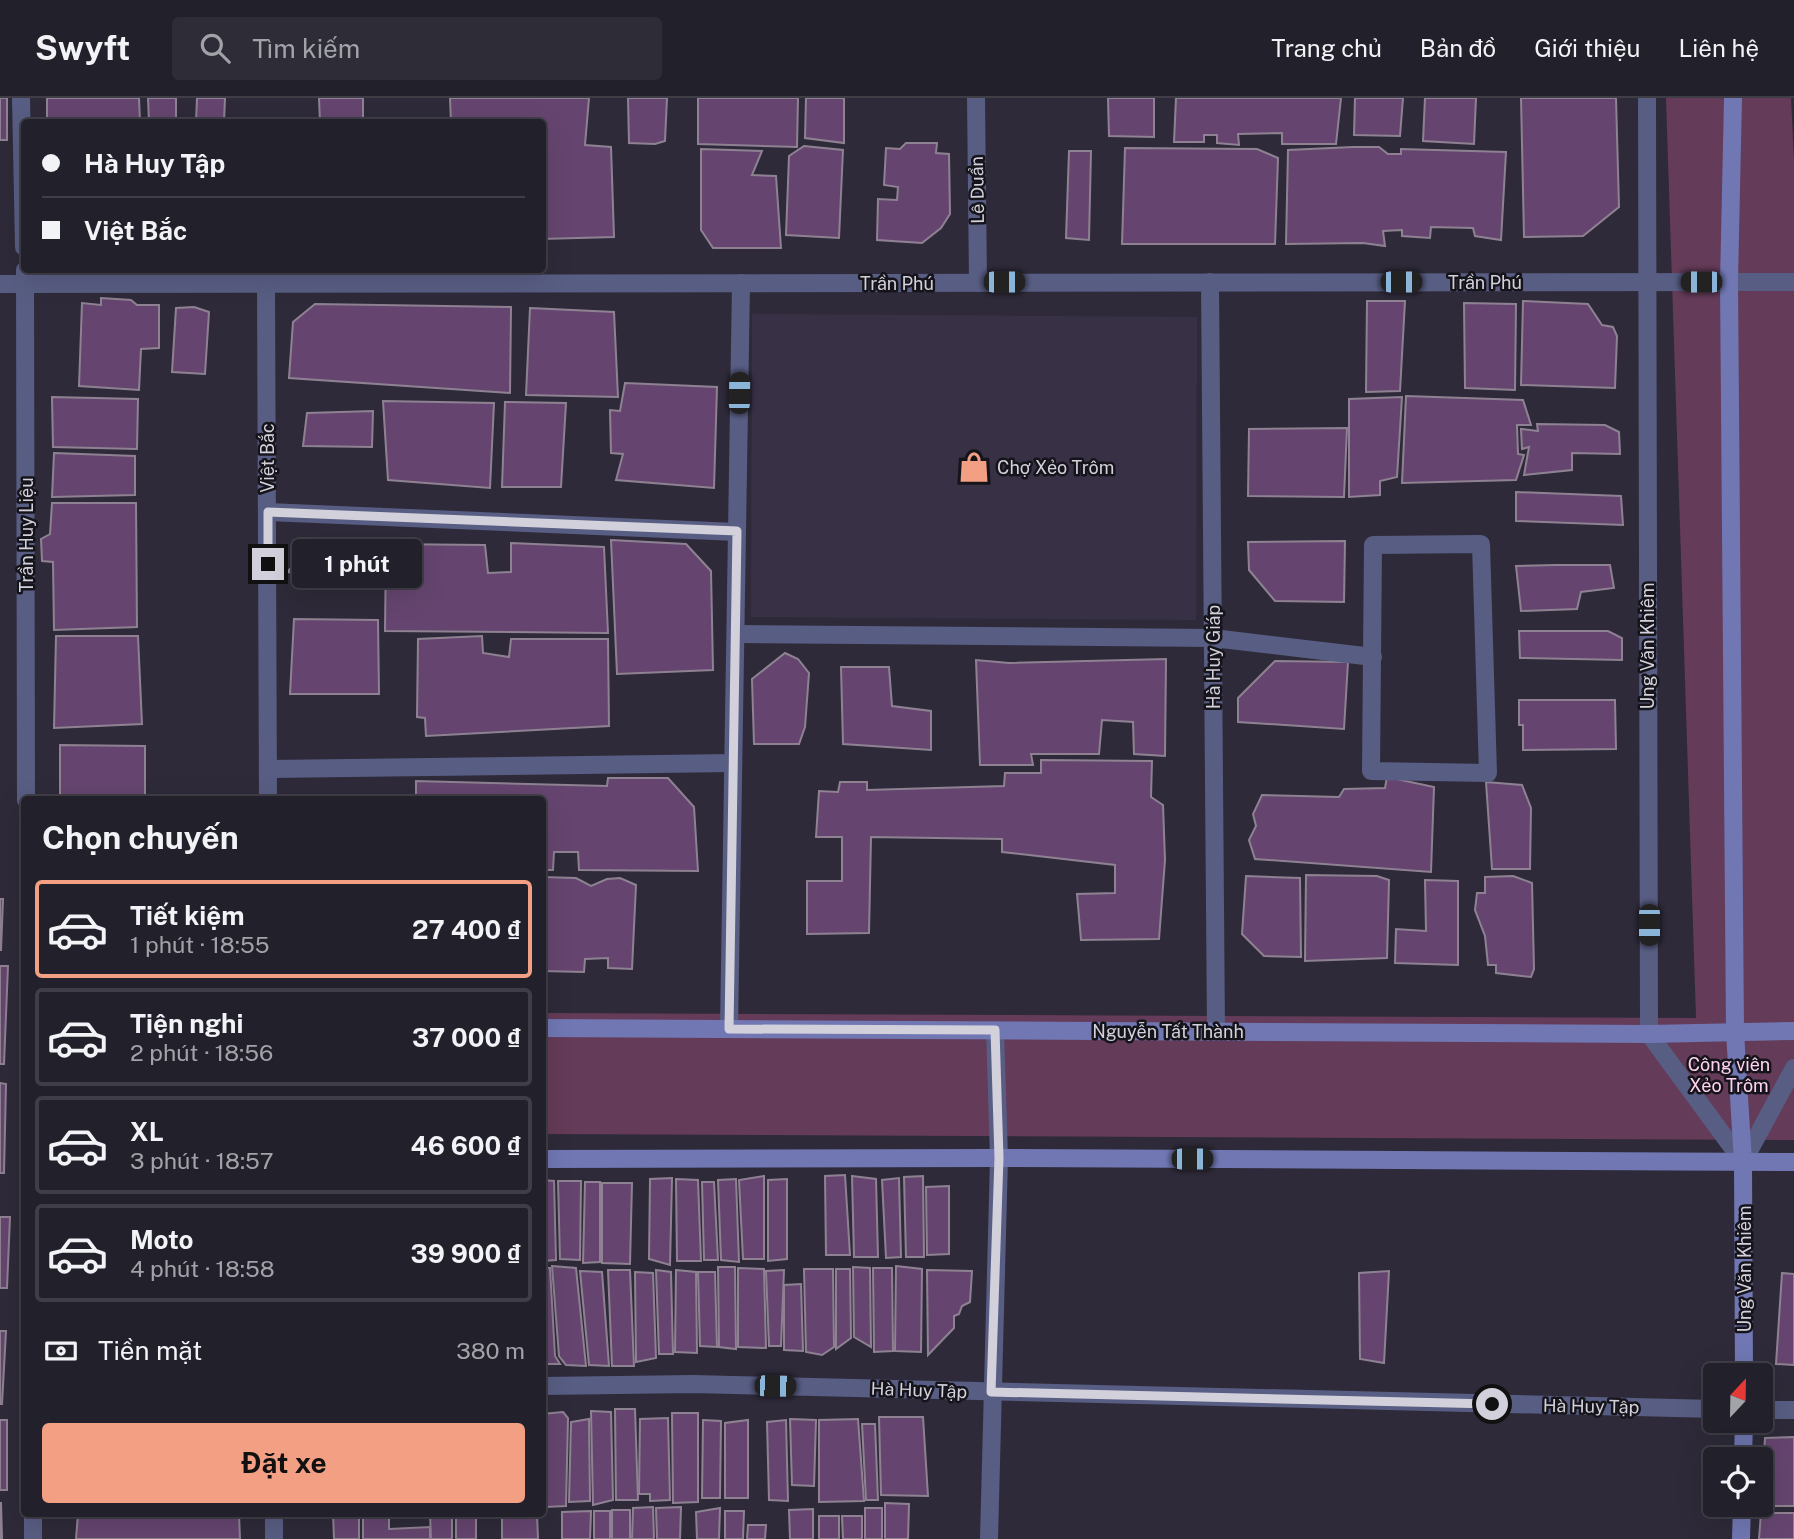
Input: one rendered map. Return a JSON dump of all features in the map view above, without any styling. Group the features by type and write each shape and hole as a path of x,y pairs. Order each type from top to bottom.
{"street":[{"path":"22,98 22,119"},
{"name":"Lê Duẩn","path":"976,98 978,282"},
{"name":"Ung Văn Khiêm","path":"1647,98 1649,1034"},
{"name":"Ung Văn Khiêm","path":"1733,98 1729,282 1735,1032 1743,1162 1744,1363"},
{"name":"Trần Phú","path":"0,284 25,276 266,284 1794,282"},
{"name":"Trần Huy Liệu","path":"25,276 26,796"},
{"name":"Hà Huy Giáp","path":"1210,282 1216,1031"},
{"path":"729,1029 741,283"},
{"name":"Việt Bắc","path":"266,284 268,796"},
{"path":"268,512 737,531"},
{"path":"1481,544 1488,773 1371,771 1373,657 1374,545 1481,544"},
{"path":"736,634 1213,638 1373,657"},
{"path":"270,769 733,763"},
{"name":"Nguyễn Tất Thành","path":"546,1028 1649,1034 1794,1031"},
{"path":"989,1539 999,1158 995,1030"},
{"path":"1649,1034 1743,1162"},
{"name":"Ung Văn Khiêm","path":"1743,1162 1794,1069"},
{"path":"546,1159 1794,1162"},
{"name":"Hà Huy Tập","path":"546,1386 693,1384 1703,1409"},
{"path":"1773,1410 1794,1410"},
{"path":"33,1517 33,1539"},
{"path":"274,1517 274,1539"},
{"path":"1741,1539 1742,1517"}],"shaded area":[{"name":"Chợ Xẻo Trôm","path":"752,314 1197,317 1196,620 751,617"}],"green space":[{"name":"Công viên Xẻo Trôm","path":"1666,98 1791,98 1794,161 1794,1140 546,1134 546,1013 1696,1018"}],"building":[{"path":"0,98 7,98 7,140 0,140"},
{"path":"47,98 139,98 140,119 47,119"},
{"path":"148,98 176,98 176,119 149,119"},
{"path":"197,98 225,98 224,119 196,119"},
{"path":"319,98 363,98 363,119 320,119"},
{"path":"450,98 589,98 585,145 611,147 614,237 546,239 546,119 451,119"},
{"path":"628,98 667,98 665,141 655,144 629,143"},
{"path":"698,98 798,98 797,147 698,144"},
{"path":"806,98 844,98 844,143 805,138"},
{"path":"1108,98 1154,98 1154,137 1109,136"},
{"path":"1176,98 1341,98 1336,144 1282,144 1282,133 1238,134 1239,145 1217,143 1217,135 1204,135 1204,142 1174,142"},
{"path":"1355,98 1403,98 1400,136 1354,135"},
{"path":"1425,98 1476,98 1474,144 1423,141"},
{"path":"1521,98 1616,98 1619,207 1583,236 1524,237"},
{"path":"906,143 937,143 936,153 949,154 950,214 941,228 922,243 877,240 878,199 897,200 898,187 884,185 886,148 900,149"},
{"path":"804,146 843,150 839,238 786,235 789,156"},
{"path":"1379,147 1388,154 1401,154 1401,149 1506,152 1501,240 1475,236 1473,228 1431,227 1430,238 1402,236 1402,230 1383,231 1385,246 1363,243 1286,244 1288,150"},
{"path":"1125,148 1257,149 1278,158 1275,244 1122,244"},
{"path":"701,149 762,151 752,175 776,176 781,248 713,248 701,230"},
{"path":"1069,151 1091,151 1089,240 1066,238"},
{"path":"101,298 131,300 137,305 159,305 159,348 141,349 139,390 79,386 82,303 101,305"},
{"path":"1367,301 1405,301 1400,391 1366,392"},
{"path":"1523,301 1588,304 1602,325 1613,327 1617,336 1615,388 1521,385"},
{"path":"1464,303 1516,304 1515,390 1465,388"},
{"path":"315,304 511,307 510,393 289,378 293,322"},
{"path":"194,307 209,312 205,374 172,372 176,308"},
{"path":"530,308 614,312 618,397 526,395"},
{"path":"625,383 717,387 714,488 616,480 623,454 611,453 610,410 620,411"},
{"path":"1406,396 1523,400 1531,425 1517,425 1518,454 1524,455 1516,480 1402,483"},
{"path":"52,397 138,399 137,449 53,447"},
{"path":"1402,397 1397,477 1380,481 1380,495 1349,497 1349,399"},
{"path":"383,401 494,403 490,488 388,480"},
{"path":"505,402 566,403 561,487 502,487"},
{"path":"373,411 372,447 303,446 307,413"},
{"path":"1537,424 1605,425 1619,432 1620,454 1572,453 1572,470 1524,475 1529,447 1522,449 1521,429 1538,431"},
{"path":"1347,428 1344,497 1248,496 1249,429"},
{"path":"54,453 135,456 135,495 52,497"},
{"path":"1516,492 1621,496 1623,525 1516,521"},
{"path":"52,503 136,503 137,627 54,630 53,562 42,561 41,539 50,534"},
{"path":"611,540 686,544 711,571 713,670 617,674"},
{"path":"1345,541 1344,602 1275,601 1249,570 1248,542"},
{"path":"316,542 380,546 380,577 287,572"},
{"path":"511,543 604,547 608,633 385,631 386,544 485,545 488,573 511,572"},
{"path":"1610,565 1614,588 1581,592 1577,609 1521,611 1516,566"},
{"path":"294,619 378,620 379,694 290,694"},
{"path":"1519,631 1608,631 1622,638 1622,660 1520,658"},
{"path":"56,636 138,636 142,724 54,728"},
{"path":"482,636 483,653 509,657 511,639 608,639 609,726 426,736 425,718 417,717 418,639"},
{"path":"785,653 798,659 809,673 805,727 799,744 754,744 752,679"},
{"path":"1166,659 1165,756 1134,754 1133,722 1102,720 1099,754 1031,754 1033,765 980,765 976,660 1009,663"},
{"path":"1275,661 1348,662 1344,729 1238,722 1238,698"},
{"path":"841,667 889,667 892,706 931,711 931,750 843,744"},
{"path":"1519,700 1615,700 1616,749 1523,750"},
{"path":"60,745 145,746 145,796 60,796"},
{"path":"1041,760 1152,761 1151,797 1163,805 1165,860 1159,939 1081,940 1077,894 1115,893 1115,865 1002,852 1002,839 871,837 869,933 807,934 807,881 842,881 842,837 816,837 819,791 838,792 840,782 867,782 867,790 1004,786 1005,773 1041,773"},
{"path":"1387,777 1434,787 1431,872 1255,859 1249,840 1256,826 1253,814 1262,795 1339,797 1344,789 1385,788"},
{"path":"608,778 668,778 694,807 698,871 579,870 578,852 554,852 553,870 546,870 546,796 416,796 416,781 607,786"},
{"path":"1486,782 1522,785 1531,808 1530,869 1492,869"},
{"path":"1306,875 1377,876 1389,880 1387,958 1305,961"},
{"path":"1246,876 1300,878 1301,957 1264,956 1242,934"},
{"path":"1513,876 1532,883 1534,969 1531,977 1496,973 1496,965 1488,965 1485,936 1475,910 1477,893 1485,893 1485,877"},
{"path":"546,877 576,878 591,886 607,879 620,878 636,885 632,969 608,968 608,958 585,959 584,972 546,971"},
{"path":"1425,880 1458,881 1458,965 1395,963 1396,929 1426,931"},
{"path":"0,899 3,899 1,950 0,950"},
{"path":"0,966 8,966 4,1064 0,1064"},
{"path":"0,1083 6,1084 4,1173 0,1173"},
{"path":"845,1175 850,1255 826,1255 825,1176"},
{"path":"764,1176 764,1259 743,1259 739,1180"},
{"path":"852,1176 876,1179 878,1257 854,1257"},
{"path":"923,1176 924,1257 906,1257 904,1177"},
{"path":"672,1178 670,1265 649,1259 650,1179"},
{"path":"899,1178 901,1257 886,1258 882,1180"},
{"path":"676,1179 698,1180 701,1261 677,1261"},
{"path":"736,1179 739,1262 721,1260 718,1180"},
{"path":"787,1179 787,1259 768,1261 768,1180"},
{"path":"546,1180 554,1181 556,1260 546,1261"},
{"path":"558,1181 581,1181 580,1260 560,1259"},
{"path":"585,1182 600,1182 600,1262 583,1263"},
{"path":"702,1182 714,1182 718,1260 704,1260"},
{"path":"602,1183 632,1183 630,1264 602,1263"},
{"path":"949,1186 949,1254 927,1255 926,1187"},
{"path":"0,1217 10,1217 7,1288 0,1288"},
{"path":"552,1266 576,1268 586,1366 566,1365 559,1356"},
{"path":"896,1266 922,1269 921,1352 895,1351"},
{"path":"718,1267 735,1267 736,1349 719,1347"},
{"path":"853,1267 870,1268 871,1347 854,1337"},
{"path":"546,1268 550,1268 555,1356 560,1364 547,1364"},
{"path":"738,1268 764,1269 766,1348 738,1347"},
{"path":"873,1268 892,1268 893,1351 874,1352"},
{"path":"804,1269 833,1269 834,1347 822,1355 806,1352"},
{"path":"836,1269 850,1269 851,1338 836,1349"},
{"path":"608,1270 630,1270 634,1366 612,1366"},
{"path":"656,1270 671,1272 673,1354 659,1354"},
{"path":"676,1270 696,1272 697,1353 675,1352"},
{"path":"784,1270 781,1346 769,1346 766,1271"},
{"path":"927,1270 972,1271 970,1302 962,1306 959,1314 954,1316 954,1328 928,1355"},
{"path":"580,1271 602,1272 609,1366 589,1365"},
{"path":"1389,1271 1384,1363 1360,1359 1359,1273"},
{"path":"635,1272 653,1273 656,1358 636,1362"},
{"path":"698,1272 715,1272 717,1347 700,1346"},
{"path":"1782,1273 1794,1274 1794,1365 1776,1364"},
{"path":"801,1284 803,1351 784,1350 784,1285"},
{"path":"0,1331 6,1331 2,1404 0,1404"},
{"path":"615,1409 635,1409 638,1500 616,1500"},
{"path":"591,1411 611,1412 613,1500 593,1505"},
{"path":"563,1412 568,1418 566,1506 546,1507 546,1414"},
{"path":"672,1413 698,1413 698,1502 673,1503"},
{"path":"879,1417 923,1417 928,1496 881,1495"},
{"path":"668,1418 670,1500 650,1501 650,1494 639,1494 640,1419"},
{"path":"589,1419 590,1501 569,1502 571,1422"},
{"path":"790,1419 816,1420 814,1486 792,1485"},
{"path":"858,1419 864,1501 819,1502 819,1420"},
{"path":"0,1420 7,1420 7,1490 0,1490"},
{"path":"703,1420 721,1421 720,1498 702,1498"},
{"path":"748,1420 748,1498 725,1498 725,1423"},
{"path":"786,1420 788,1501 769,1500 767,1422"},
{"path":"862,1424 875,1424 878,1500 866,1500"},
{"path":"1794,1437 1794,1506 1773,1506 1773,1447 1764,1447 1765,1438"},
{"path":"1,1502 2,1539 0,1539"},
{"path":"885,1503 909,1504 908,1539 885,1539"},
{"path":"653,1507 654,1539 632,1539 633,1508"},
{"path":"681,1507 680,1539 657,1539 656,1508"},
{"path":"720,1508 719,1539 697,1539 696,1512"},
{"path":"865,1508 882,1508 882,1539 865,1539"},
{"path":"813,1509 813,1539 790,1539 789,1510"},
{"path":"612,1510 630,1510 630,1539 612,1539"},
{"path":"591,1511 590,1539 562,1539 562,1512"},
{"path":"594,1511 610,1511 610,1539 594,1539"},
{"path":"725,1511 744,1511 743,1539 725,1539"},
{"path":"1773,1513 1794,1513 1794,1539 1759,1539 1761,1517 1773,1517"},
{"path":"819,1516 839,1516 839,1539 819,1539"},
{"path":"842,1516 862,1516 862,1539 843,1539"},
{"path":"78,1517 239,1517 240,1539 76,1539"},
{"path":"333,1517 359,1517 359,1539 334,1539"},
{"path":"363,1517 389,1517 389,1529 430,1527 430,1539 363,1539"},
{"path":"430,1517 452,1517 452,1539 431,1539"},
{"path":"456,1517 476,1517 476,1539 456,1539"},
{"path":"502,1517 537,1517 538,1539 502,1539"},
{"path":"748,1525 766,1525 765,1539 747,1539"}],"place":[{"name":"Chợ Xẻo Trôm","path":"974,467"}],"route":[{"path":"268,564 268,512 737,531 729,1029 995,1030 999,1158 991,1392 1492,1404"}]}
